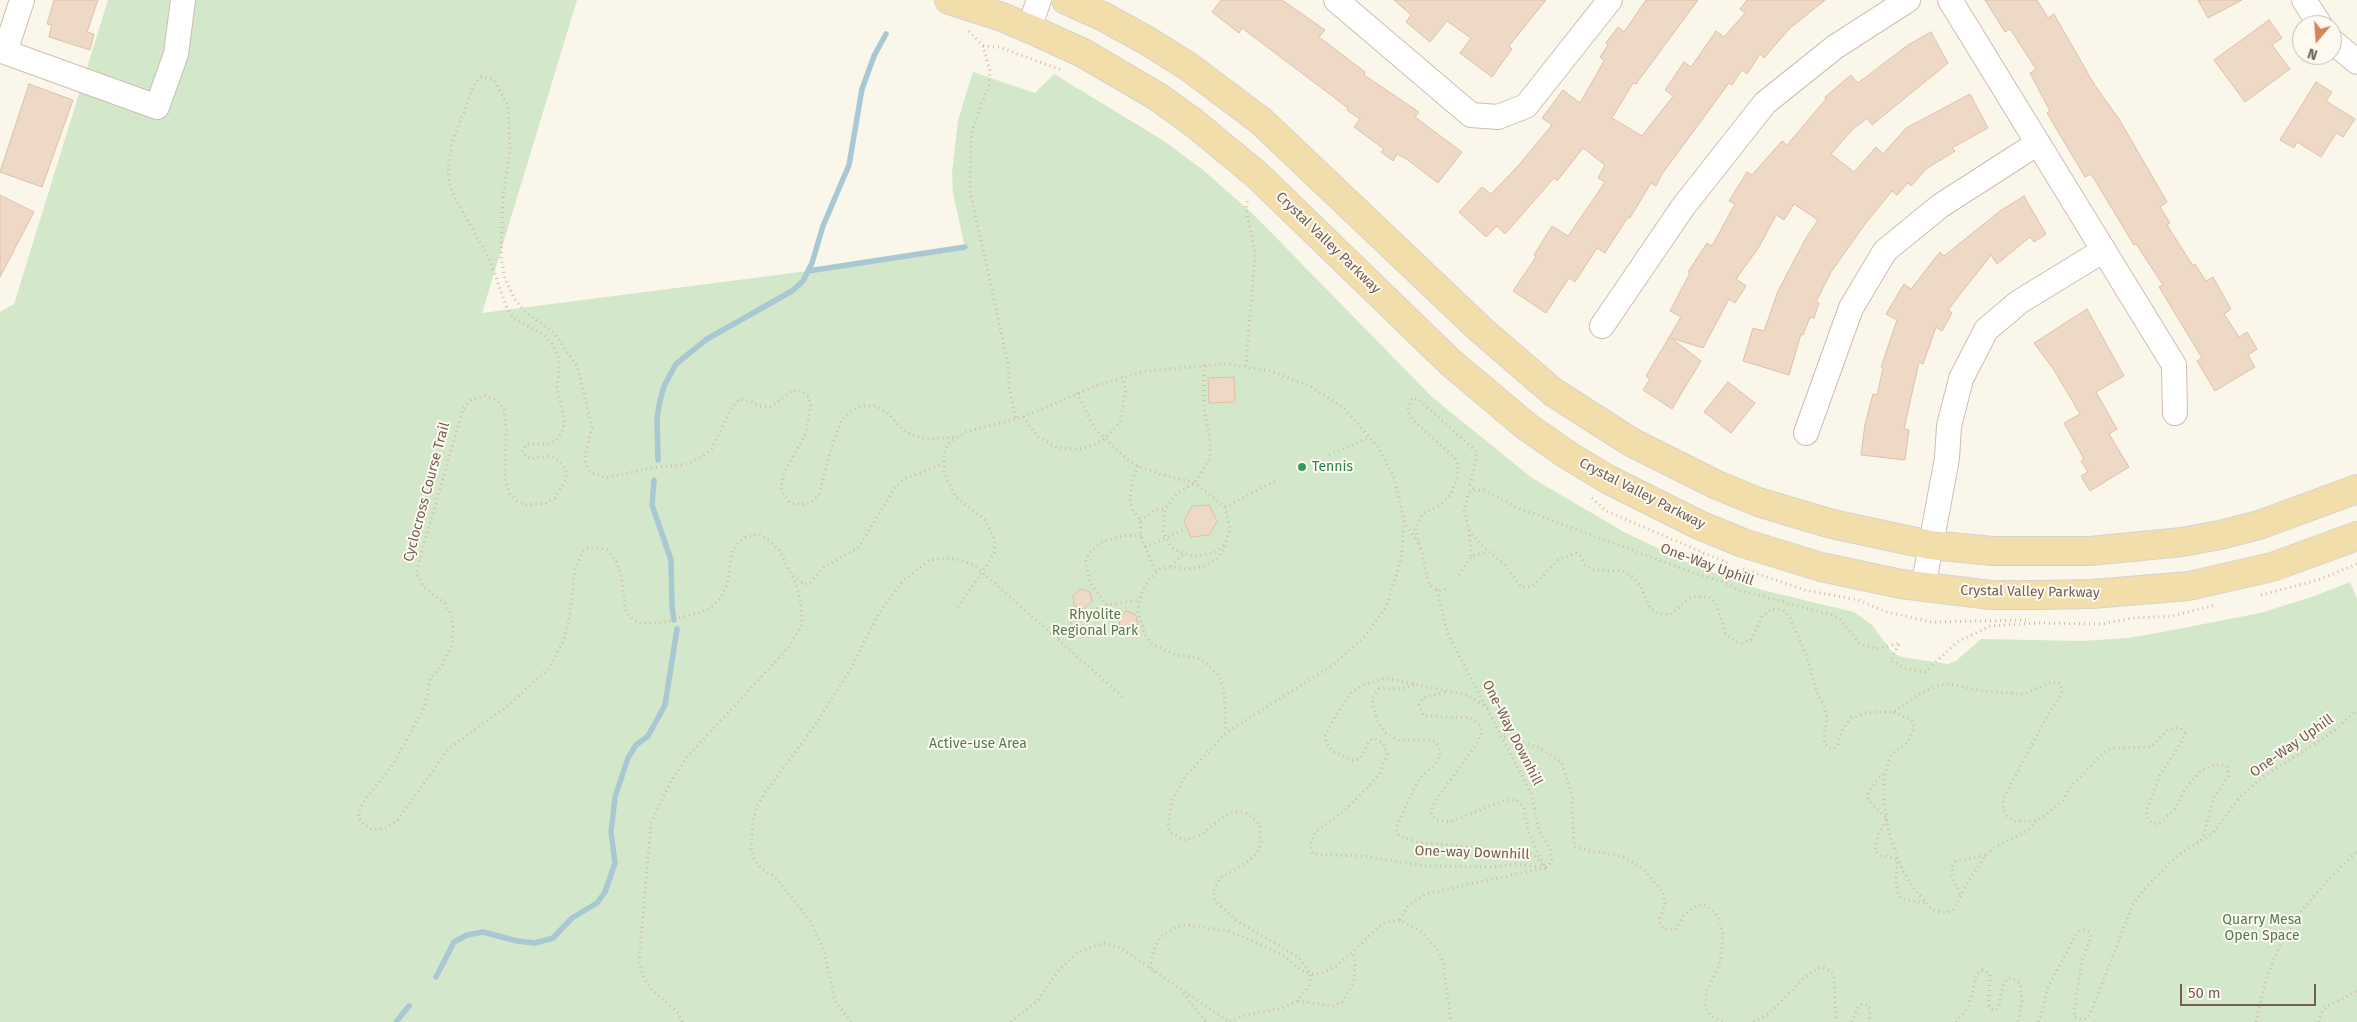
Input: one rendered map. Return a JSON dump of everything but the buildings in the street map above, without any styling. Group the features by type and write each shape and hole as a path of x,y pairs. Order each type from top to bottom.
{"main road":[{"name":"Crystal Valley Parkway","path":"950,0 1029,28 1083,54 1158,98 1220,143 1288,202 1450,362 1526,426 1569,456 1657,506 1744,543 1830,569 1923,588 1991,595 2040,595 2092,594 2189,586 2272,567 2357,536"},
{"path":"1066,0 1102,16 1146,40 1189,67 1241,105 1297,154 1480,330 1553,392 1592,419 1676,466 1758,502 1841,527 1930,545 1993,551 2090,550 2182,542 2259,525 2357,489"}],"street":[{"path":"22,0 2,59 157,106 176,54 183,0"},
{"path":"1029,28 1039,0"},
{"path":"1336,0 1471,115 1498,117 1526,106 1610,0"},
{"path":"1602,326 1683,207 1764,102 1835,47 1908,0"},
{"path":"1950,0 2174,365 2175,413"},
{"path":"2304,0 2314,15"},
{"path":"2342,49 2357,62"},
{"path":"1806,433 1851,308 1885,251 1940,206 2038,143"},
{"path":"1923,588 1947,458 1949,426 1961,379 1986,330 2019,302 2104,250"}],"path":[{"path":"983,46 990,71 990,85 974,124 970,156 970,191 1008,363 1008,388 1016,419"},
{"name":"Cyclocross Course Trail","path":"682,1022 678,1013 651,989 644,978 639,961 651,823 671,781 688,756 796,636 802,625 802,614 792,576 771,542 759,534 746,537 732,550 727,584 720,599 708,610 660,623 640,623 633,620 626,612 616,561 607,550 599,547 583,551 575,569 569,622 563,642 550,667 509,705 449,748 397,821 379,830 368,828 361,822 358,816 362,804 394,763 425,706 430,679 441,667 452,646 454,628 451,615 445,603 419,581 416,572 463,408 471,400 485,396 497,400 504,409 506,430 505,481 510,494 517,501 526,505 546,503 555,498 566,479 566,469 554,457 547,456 531,459 522,452 527,444 554,442 562,432 565,422 557,388 559,372 556,351 544,335 513,318 506,306 490,260 456,200 448,175 453,140 470,91 481,77 494,80 508,106 510,152 503,196 500,257 505,279 514,298 524,311 554,333 577,366 592,427 585,456 590,472 607,478 650,468 683,465 698,459 711,450 732,407 740,399 751,400 759,406 771,407 793,390 802,391 809,397 811,406 805,435 784,473 781,486 784,496 791,503 802,505 812,502 819,494 831,449 842,419 852,410 861,406 875,406 887,412 902,429 914,436 929,439 955,437"},
{"path":"1246,366 1256,254 1246,208 1248,198"},
{"path":"1204,365 1204,409 1210,449 1207,464 1196,483 1177,493 1165,509 1162,524 1170,546 1183,554 1194,557 1214,553 1221,549 1229,539"},
{"path":"958,607 994,552 995,541 992,530 986,521 955,496 948,485 943,464 944,453 955,437 966,432 1023,417 1076,393 1146,371 1204,365 1246,366 1271,371 1311,387 1344,408 1386,460 1394,478 1404,520 1422,554"},
{"path":"1023,417 1038,437 1058,448 1080,449 1092,446 1104,439 1115,429 1123,412 1126,390 1122,377"},
{"path":"1076,393 1094,428 1104,439 1138,466 1196,483 1225,507 1230,529 1229,539 1224,550 1216,560 1204,566 1189,569 1170,567 1160,569 1149,579 1139,600 1140,624 1145,635 1153,645 1176,655 1195,656 1204,661 1220,676 1224,689 1226,733"},
{"path":"1422,554 1415,528 1423,513 1439,506 1451,494 1457,478 1458,465 1456,459 1412,419 1408,410 1412,398 1418,399 1477,452 1470,486 1475,490 1470,493 1464,510 1469,530 1471,556 1459,575"},
{"path":"1329,455 1370,438"},
{"path":"792,576 804,584 814,580 825,566 858,548 895,488 904,479 943,464"},
{"path":"1138,466 1132,481 1130,499 1133,510 1140,520 1141,536 1156,573"},
{"path":"1225,507 1275,481"},
{"name":"One-Way Uphill","path":"1475,490 1484,490 1516,507 1720,581 1738,590 1834,616 1841,620 1859,643 1877,650 1900,643 1890,660 1904,668 1925,672"},
{"path":"1140,520 1155,510 1165,509"},
{"path":"1011,1022 1038,1000 1057,972 1077,953 1091,946 1103,943 1113,944 1132,954 1154,972 1229,1022 1242,1016 1283,1008 1297,1001 1309,986 1311,974 1299,958 1236,920 1215,901 1213,892 1220,878 1247,862 1256,853 1261,844 1260,825 1244,812 1235,812 1224,816 1201,835 1184,840 1170,832 1168,823 1169,811 1177,788 1186,775 1226,733 1334,664 1366,635 1386,607 1393,590 1401,560 1404,520"},
{"path":"1145,547 1183,530"},
{"path":"1469,530 1489,552 1505,565 1516,583 1524,588 1538,582 1558,560 1576,553 1583,558 1586,566 1594,570 1622,571 1633,577 1641,587 1650,608 1659,614 1670,615 1690,597 1710,597 1716,603 1724,633 1736,642 1742,643 1751,640 1762,617 1771,609 1783,610 1790,618 1806,655 1817,692 1825,708 1827,719 1825,744 1829,748 1834,749 1838,744 1842,730 1851,718 1868,712 1894,712 1912,720 1914,726 1908,742 1891,754 1884,774 1883,793 1897,859 1898,893 1902,899 1909,902 1926,903"},
{"path":"1107,605 1089,581 1086,572 1089,553 1103,541 1128,535 1141,536"},
{"path":"1471,556 1489,552"},
{"path":"1170,567 1183,554"},
{"name":"One-Way Downhill","path":"1400,920 1411,904 1425,894 1545,868 1552,862 1551,851 1539,830 1531,793 1504,737 1474,687 1468,670 1448,634 1437,590 1430,585 1422,554"},
{"path":"851,1022 835,1001 824,950 810,921 777,879 760,867 754,859 751,851 752,839 757,806 837,692 879,613 902,582 929,560 940,558 964,560 983,571 1125,699"},
{"path":"1437,590 1443,592 1446,589"},
{"path":"1058,638 1076,618 1107,605 1139,600"},
{"name":"One-way Downhill","path":"1414,685 1392,679 1376,680 1350,694 1338,710 1326,736 1326,742 1333,752 1353,760 1360,759 1370,740 1375,739 1384,744 1387,754 1380,773 1368,787 1344,811 1315,832 1310,845 1313,854 1361,856 1428,866 1493,867 1517,864 1545,868"},
{"path":"1894,712 1921,693 1940,685 1950,684 1983,691 2024,694 2049,683 2056,682 2061,684 2062,691 2059,699 2050,711 2003,799 2003,808 2006,816 2014,821 2036,821"},
{"path":"1414,685 1466,695 1488,708"},
{"name":"One-way Downhill","path":"1414,685 1405,688 1379,689 1372,698 1377,721 1386,734 1399,740 1430,740 1437,743 1439,748 1440,755 1436,763 1419,779 1407,803 1396,830 1399,836 1417,842 1527,852 1535,856 1545,868"},
{"name":"One-Way Downhill","path":"1449,691 1431,694 1423,698 1419,705 1424,716 1471,718 1480,725 1482,733 1475,746 1436,800 1431,814 1436,820 1450,822 1505,800 1517,800 1524,808 1528,831 1545,868"},
{"name":"One-Way Uphill","path":"2199,844 2212,834 2234,804 2261,778 2329,736 2357,710"},
{"path":"1887,819 1878,835 1875,850 1880,855 1897,859 1912,886 1932,910 1946,913 1954,909 1961,894 1986,855 1995,847 2029,830 2036,821 2063,800 2071,786 2103,753 2112,748 2151,747 2169,730 2180,728 2185,733 2182,741 2160,775 2146,812 2149,820 2154,824 2161,822 2174,810 2186,788 2201,771 2216,764 2227,766 2229,775 2213,799 2204,834 2199,844 2178,855 2133,904 2088,1017 2083,1020 2074,1017 2082,960 2090,937 2089,932 2084,930 2078,931 2073,938 2048,987 2039,1022"},
{"name":"One-way Downhill","path":"1504,737 1540,748 1562,763 1572,796 1574,847 1624,857 1643,869 1663,892 1665,905 1660,918 1660,924 1664,929 1676,928 1684,915 1698,905 1705,905 1718,916 1723,935 1721,956 1719,966 1707,990 1705,1007 1710,1015 1722,1022"},
{"path":"1884,774 1872,784 1868,798 1887,819"},
{"path":"2256,1022 2265,983 2274,958 2287,933 2315,894 2357,851"},
{"path":"1961,894 1951,874 1952,867 1956,862 1986,855"},
{"path":"1154,972 1150,966 1154,949 1160,938 1167,931 1186,925 1228,931 1269,948 1284,956 1302,971 1311,974 1328,971 1353,952 1384,923 1400,920 1421,932 1437,949 1443,961 1451,1022"},
{"path":"1297,1001 1333,1006 1342,1002 1354,982 1356,965 1353,952"},
{"path":"1754,1022 1771,1012 1816,968 1822,967 1831,971 1834,976 1836,1022"},
{"path":"1956,1022 1968,1008 1977,974 1982,970 1990,974 1989,1006 1992,1009 1996,1010 1999,1005 2003,986 2007,979 2012,978 2020,983 2022,1001 2018,1022"},
{"path":"1179,988 1206,1022"},
{"path":"2319,1022 2321,1013 2326,1007 2357,991"},
{"path":"1852,1022 1858,1007 1862,1004 1868,1005 1870,1010 1869,1022"}],"green space":[{"name":"Rhyolite Regional Park","path":"108,0 577,0 482,313 808,271 965,247 953,193 952,173 958,120 973,72 1035,93 1054,74 1164,141 1203,170 1252,213 1432,397 1532,478 1624,532 1695,566 1762,590 1854,612 1872,625 1892,652 1901,657 1948,664 1956,661 1981,639 2082,641 2128,638 2260,613 2312,597 2350,582 2357,599 2357,1022 0,1022 0,312 14,304"}],"waterway":[{"path":"658,460 657,418 660,401 664,386 676,364 707,339 792,291 803,281 812,263 823,226 849,165 862,89 874,56 886,34"},
{"path":"808,271 965,247"},
{"path":"654,480 652,505 671,560 674,620"},
{"path":"436,977 454,942 467,935 483,932 517,941 535,943 553,938 572,918 597,903 605,892 615,863 611,832 615,797 628,758 636,745 648,736 665,705 677,629"},
{"path":"396,1022 409,1006"}],"place":[{"name":"Tennis","path":"1302,467"}],"park label":[{"name":"Active-use Area","path":"978,744"},
{"name":"Quarry Mesa Open Space","path":"2262,928"}]}
